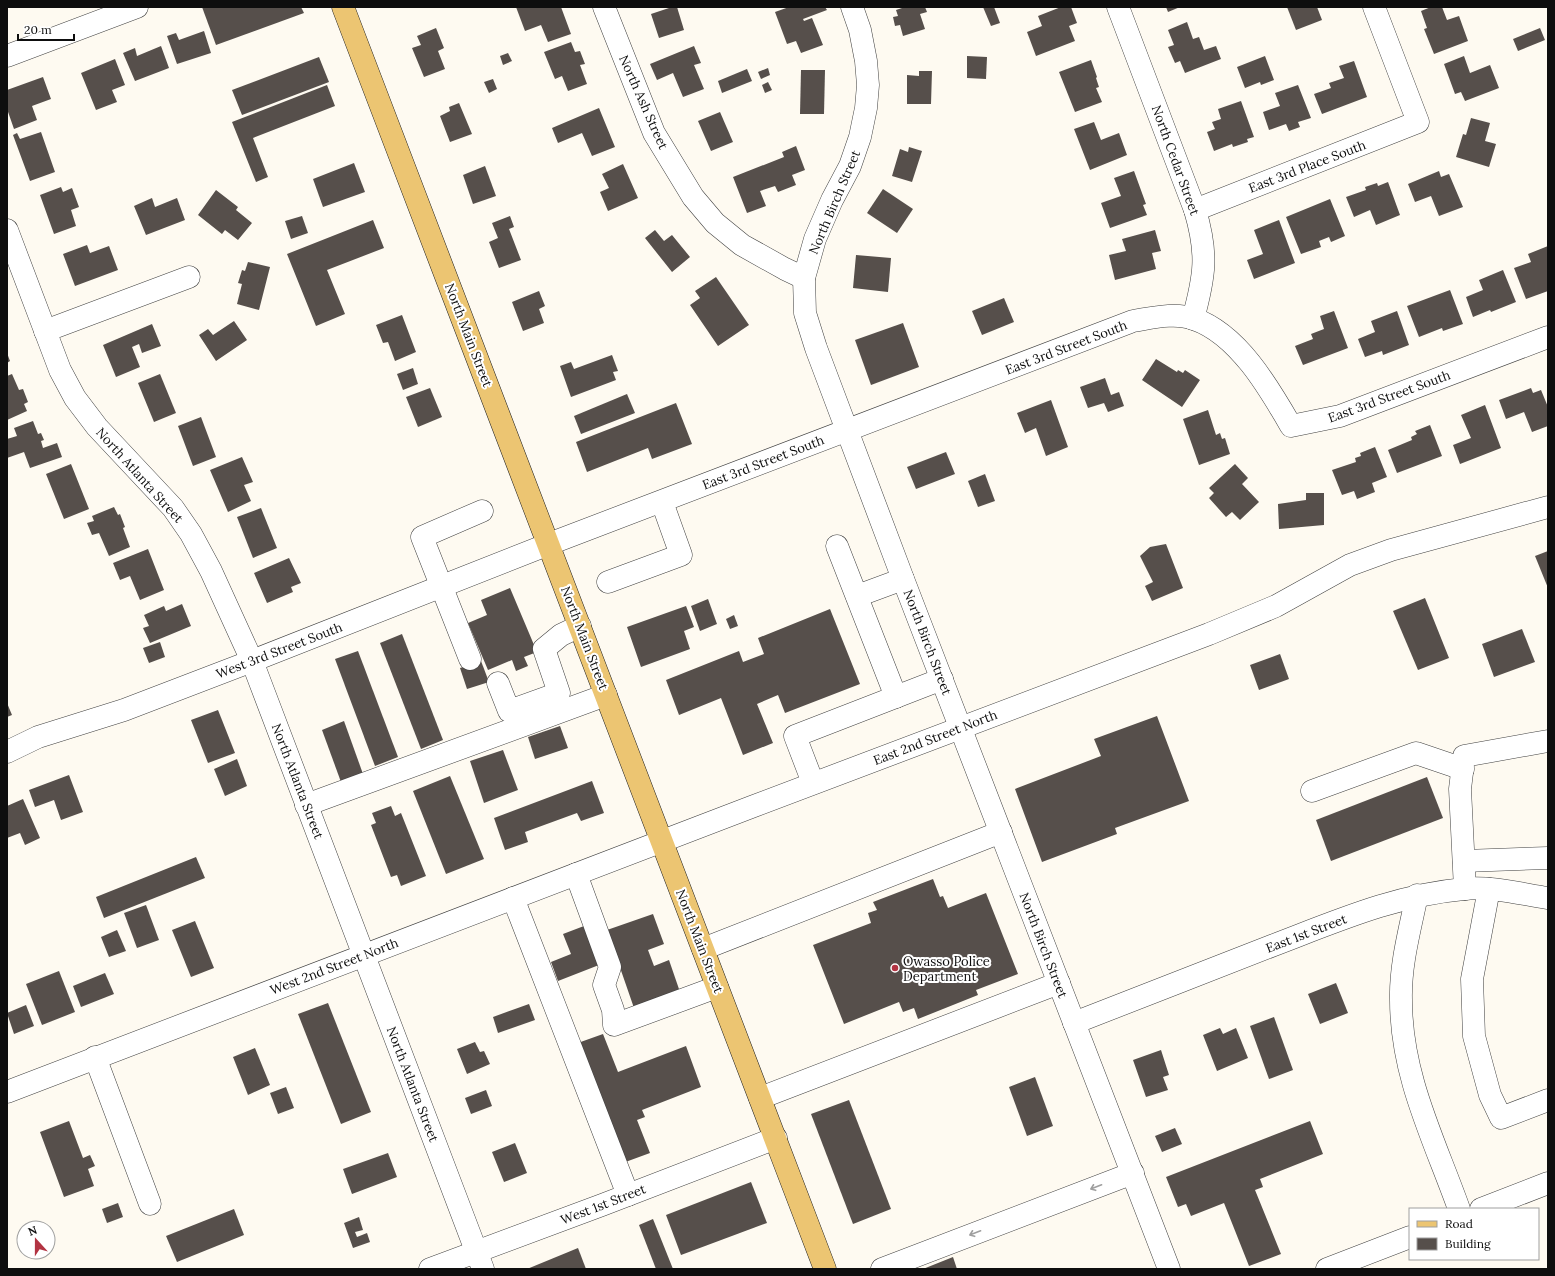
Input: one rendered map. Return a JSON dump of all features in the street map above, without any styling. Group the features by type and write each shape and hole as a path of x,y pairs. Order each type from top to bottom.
{"main road":[{"name":"North Main Street","path":"343,7 825,1269"}],"street":[{"path":"7,56 137,7"},
{"name":"North Ash Street","path":"604,7 654,133 693,197 715,223 742,246 804,278"},
{"name":"North Birch Street","path":"852,7 860,30 866,61 868,85 866,108 860,137 850,166 832,200 815,239 804,278 805,313 903,579 1169,1269"},
{"name":"North Cedar Street","path":"1118,7 1195,210 1201,230 1204,248 1204,270 1201,291 1193,318"},
{"name":"East 3rd Place South","path":"1195,210 1418,122 1374,7"},
{"name":"North Atlanta Street","path":"7,230 60,370 75,398 97,427 173,508 192,534 212,572 252,661 480,1260"},
{"path":"45,331 189,277"},
{"name":"East 3rd Street South","path":"549,544 1133,322 1155,317 1175,316 1193,318 1218,330 1250,364 1273,394 1291,426 1340,416 1548,337"},
{"path":"608,582 681,554 662,502"},
{"name":"East 2nd Street North","path":"661,841 1209,634 1276,606 1330,576 1366,559 1390,550 1548,507"},
{"path":"470,659 422,537 482,511"},
{"name":"West 3rd Street South","path":"7,752 38,737 124,710 549,544"},
{"path":"837,546 896,697"},
{"path":"857,596 903,579"},
{"path":"498,683 509,711 559,693 544,649 561,635 580,626"},
{"path":"814,783 795,736 942,679"},
{"path":"306,805 606,695"},
{"path":"1465,889 1460,789 1464,756 1548,741"},
{"path":"1312,791 1416,753 1462,769"},
{"path":"703,949 1000,832"},
{"name":"West 2nd Street North","path":"7,1092 661,841"},
{"path":"1464,861 1548,858"},
{"path":"576,874 610,967 604,985 613,1010 614,1025 718,987"},
{"name":"East 1st Street","path":"1074,1023 1338,920 1417,895 1465,889 1489,889 1548,898"},
{"path":"1489,889 1472,979 1474,1036 1488,1087 1501,1118 1548,1100"},
{"path":"1417,895 1404,959 1401,999 1403,1040 1412,1081 1459,1208"},
{"path":"513,898 628,1195"},
{"path":"760,1098 1059,983"},
{"path":"95,1057 150,1204"},
{"name":"West 1st Street","path":"430,1269 480,1260 628,1195 776,1138"},
{"path":"882,1269 1133,1173"},
{"path":"1484,1208 1548,1183"},
{"path":"1327,1269 1409,1236"}],"building":[{"path":"202,7 301,7 304,13 216,45"},
{"path":"516,7 561,7 571,34 548,42 541,25 525,31"},
{"path":"672,7 677,7 684,30 659,38 651,14"},
{"path":"789,7 825,7 827,10 803,19 804,21 812,18 823,45 801,53 796,41 787,44 775,12"},
{"path":"905,7 925,7 927,12 920,14 925,29 903,36 900,25 895,26 893,17 898,16 896,10"},
{"path":"983,7 994,7 1000,23 991,26"},
{"path":"1061,7 1071,7 1077,23 1069,26 1075,41 1036,56 1027,32 1042,26 1038,16"},
{"path":"1166,7 1180,7 1168,12"},
{"path":"1287,7 1317,7 1322,20 1296,30"},
{"path":"1431,7 1442,7 1447,20 1459,16 1468,41 1434,54 1424,29 1427,28 1421,11"},
{"path":"1187,22 1193,39 1199,37 1204,50 1216,46 1221,59 1185,73 1180,61 1175,63 1168,47 1174,45 1168,30"},
{"path":"436,28 444,48 438,51 445,69 424,77 412,48 421,45 417,36"},
{"path":"1540,28 1545,40 1518,51 1513,39"},
{"path":"204,31 211,53 177,64 167,36 176,33 179,40"},
{"path":"571,42 575,52 580,51 585,64 580,65 587,84 568,91 562,76 555,79 544,52"},
{"path":"161,46 169,68 135,81 123,53 135,48 137,56"},
{"path":"694,46 701,63 694,65 704,89 683,97 673,73 657,80 650,64"},
{"path":"508,53 512,61 503,65 500,56"},
{"path":"967,56 987,57 986,79 967,78"},
{"path":"1265,56 1274,80 1261,85 1260,82 1245,88 1237,67"},
{"path":"1464,56 1470,73 1490,65 1499,88 1465,101 1461,92 1455,94 1444,64"},
{"path":"319,57 329,82 242,115 232,90"},
{"path":"115,59 125,85 112,90 117,102 96,110 81,73"},
{"path":"1091,60 1099,87 1096,88 1102,102 1075,112 1059,72"},
{"path":"1354,61 1367,97 1322,114 1314,94 1331,88 1329,83 1344,78 1339,66"},
{"path":"768,68 770,75 761,79 758,72"},
{"path":"747,69 752,81 722,93 718,81"},
{"path":"801,70 825,70 824,114 800,114"},
{"path":"919,71 932,71 931,104 907,104 907,75 919,76"},
{"path":"43,77 51,99 32,106 37,120 14,129 7,109 7,90"},
{"path":"493,79 497,89 489,93 484,82"},
{"path":"768,82 772,90 765,93 762,85"},
{"path":"327,85 335,106 253,138 268,177 256,182 232,122"},
{"path":"1298,85 1311,118 1298,122 1300,127 1289,131 1286,124 1269,130 1263,112 1280,106 1275,93"},
{"path":"1241,101 1254,137 1247,139 1248,142 1233,147 1232,144 1214,151 1207,132 1215,129 1212,122 1221,119 1218,109"},
{"path":"459,103 472,134 450,142 440,116 450,111 449,107"},
{"path":"599,108 615,147 592,156 582,133 558,143 552,128"},
{"path":"720,112 733,142 711,151 698,121"},
{"path":"1471,118 1490,123 1485,141 1496,144 1489,167 1456,157 1463,134 1466,135"},
{"path":"1094,122 1101,140 1119,133 1127,155 1090,170 1074,129"},
{"path":"41,132 55,172 30,181 13,135 17,133 20,139"},
{"path":"796,146 805,170 792,175 796,185 778,192 775,186 760,191 766,206 747,213 733,177 784,157 782,152"},
{"path":"909,147 922,151 912,182 892,176 900,149 908,152"},
{"path":"354,163 365,192 323,207 313,179"},
{"path":"623,164 638,198 608,211 600,192 609,188 602,174"},
{"path":"485,166 496,196 473,204 463,175"},
{"path":"1134,171 1146,204 1143,205 1147,215 1110,228 1101,203 1121,196 1114,178"},
{"path":"1439,171 1441,177 1449,174 1463,207 1439,216 1431,196 1415,202 1408,184"},
{"path":"1388,182 1400,215 1376,225 1370,210 1354,217 1346,197 1366,190 1365,187 1377,183 1378,186"},
{"path":"61,187 63,192 72,188 79,207 71,210 76,226 54,234 40,195"},
{"path":"883,189 913,209 897,233 867,213"},
{"path":"216,190 238,207 236,210 252,223 238,240 225,230 222,234 198,215"},
{"path":"152,198 155,207 177,198 185,220 146,235 134,206"},
{"path":"1330,199 1345,236 1331,242 1329,237 1319,241 1321,247 1301,254 1286,217"},
{"path":"302,216 308,233 291,239 285,221"},
{"path":"510,216 514,227 509,229 521,260 499,268 489,242 498,238 492,223"},
{"path":"373,220 384,248 327,270 345,314 316,326 287,254"},
{"path":"1279,220 1295,263 1254,279 1247,260 1263,254 1254,230"},
{"path":"655,230 664,241 672,235 690,257 672,272 645,238"},
{"path":"1155,230 1161,251 1152,253 1156,269 1115,280 1109,255 1126,251 1122,239"},
{"path":"87,245 90,253 109,246 118,270 75,286 63,254"},
{"path":"1548,246 1548,291 1526,299 1514,268 1531,262 1528,254"},
{"path":"856,255 891,258 888,292 853,288"},
{"path":"248,262 270,267 259,310 237,304 242,284 238,283 242,270 245,271"},
{"path":"1503,270 1516,302 1491,312 1490,310 1473,317 1466,297 1483,290 1479,280"},
{"path":"716,277 749,325 718,346 690,305 700,298 695,291"},
{"path":"1450,290 1463,324 1443,331 1442,328 1419,337 1407,306"},
{"path":"539,291 545,306 539,309 544,323 523,331 512,302"},
{"path":"1004,298 1014,322 982,335 972,311"},
{"path":"1334,311 1348,348 1303,365 1295,346 1313,339 1311,334 1324,329 1320,316"},
{"path":"1397,311 1409,345 1383,355 1382,351 1365,357 1358,339 1375,332 1371,321"},
{"path":"402,315 416,352 395,361 388,342 383,343 376,325"},
{"path":"234,321 247,340 216,361 199,335 208,329 213,335"},
{"path":"903,323 919,367 871,385 855,340"},
{"path":"152,324 161,346 142,353 139,344 132,347 140,367 116,377 103,345"},
{"path":"7,353 10,361 7,363"},
{"path":"612,355 618,371 613,372 616,380 571,397 560,366 571,362 574,369"},
{"path":"1156,359 1177,372 1178,370 1183,373 1185,370 1200,380 1182,407 1142,380"},
{"path":"413,368 418,384 403,390 397,374"},
{"path":"12,374 19,390 23,389 28,402 24,404 27,411 7,420 7,376"},
{"path":"160,374 176,413 154,422 138,383"},
{"path":"1105,378 1111,395 1119,392 1124,406 1108,412 1104,403 1088,408 1080,387"},
{"path":"430,388 442,417 418,427 406,397"},
{"path":"1531,388 1533,393 1541,390 1548,407 1548,426 1532,432 1524,412 1506,419 1499,400"},
{"path":"627,394 635,413 581,434 574,416"},
{"path":"1051,400 1068,447 1046,456 1036,428 1025,433 1017,413"},
{"path":"676,403 692,444 652,459 648,448 587,472 576,442"},
{"path":"1485,405 1501,448 1460,464 1453,445 1471,438 1461,415"},
{"path":"1208,410 1216,435 1220,433 1222,439 1225,438 1230,454 1199,465 1183,419"},
{"path":"201,417 216,457 193,466 178,426"},
{"path":"33,421 38,434 41,433 44,440 41,441 43,448 57,443 62,457 30,468 24,452 7,458 7,439 17,436 14,428"},
{"path":"1430,425 1442,456 1397,473 1388,450 1412,440 1411,437 1417,434 1415,431"},
{"path":"1375,447 1387,477 1372,483 1375,492 1357,499 1354,491 1342,495 1332,470 1356,462 1355,458 1361,456 1360,453"},
{"path":"946,452 955,474 916,489 907,467"},
{"path":"242,457 253,482 244,485 251,501 228,512 210,470"},
{"path":"71,464 89,509 64,519 46,474"},
{"path":"1235,464 1248,478 1242,484 1259,502 1240,520 1232,512 1226,517 1209,498 1214,493 1209,488"},
{"path":"985,474 995,501 978,507 968,481"},
{"path":"1306,493 1324,493 1324,525 1279,529 1278,504 1306,500"},
{"path":"114,507 118,515 120,514 130,547 109,556 99,533 92,535 87,523 94,521 92,516"},
{"path":"261,508 277,548 253,558 237,517"},
{"path":"1166,544 1183,588 1152,601 1145,586 1153,582 1140,556 1150,547"},
{"path":"148,549 164,590 140,600 130,576 120,580 113,563"},
{"path":"1548,551 1548,588 1535,556"},
{"path":"289,558 301,583 291,587 293,592 267,603 254,573"},
{"path":"510,588 537,652 524,657 528,666 516,671 512,660 488,670 468,623 487,615 481,600"},
{"path":"1425,598 1449,658 1418,670 1393,611"},
{"path":"708,599 717,624 700,631 691,606"},
{"path":"182,604 191,626 150,643 143,628 149,626 144,615 164,606 166,611"},
{"path":"686,606 694,627 684,631 690,649 641,667 627,627"},
{"path":"830,609 860,684 785,713 778,695 757,704 773,743 743,755 721,698 679,715 666,680 739,651 743,662 764,654 758,638"},
{"path":"734,615 738,626 730,629 726,619"},
{"path":"1522,629 1535,662 1494,677 1482,644"},
{"path":"402,634 443,740 421,749 380,643"},
{"path":"160,642 165,657 149,663 143,648"},
{"path":"358,651 398,757 375,766 335,659"},
{"path":"1280,654 1289,679 1259,690 1250,665"},
{"path":"481,661 489,682 467,689 460,668"},
{"path":"7,703 12,715 7,717"},
{"path":"218,710 235,753 208,763 191,720"},
{"path":"1157,716 1189,801 1115,828 1117,834 1042,862 1015,789 1101,756 1094,739"},
{"path":"344,721 363,774 341,782 322,730"},
{"path":"560,726 568,748 535,759 528,737"},
{"path":"503,750 518,790 484,803 470,761"},
{"path":"237,759 247,786 225,796 214,769"},
{"path":"69,775 83,812 61,820 54,800 35,807 29,790"},
{"path":"450,776 484,859 446,874 413,791"},
{"path":"1427,777 1443,818 1331,861 1316,820"},
{"path":"592,781 604,813 581,821 577,813 525,832 528,842 505,850 494,818"},
{"path":"23,799 40,838 25,845 20,833 7,838 7,806"},
{"path":"391,806 395,816 401,813 426,876 401,886 397,875 391,877 371,825 376,823 372,813"},
{"path":"196,857 205,878 104,918 96,897"},
{"name":"Owasso Police Department","path":"933,879 940,897 943,896 948,908 986,893 1018,974 976,990 978,995 918,1019 914,1008 903,1012 899,1002 844,1024 813,945 871,923 868,913 877,910 873,902"},
{"path":"146,905 159,940 137,948 124,913"},
{"path":"653,914 664,944 648,950 654,966 669,960 680,992 634,1008 607,930"},
{"path":"195,921 214,968 191,977 172,930"},
{"path":"584,926 599,965 558,981 551,962 571,954 563,934"},
{"path":"117,930 126,951 109,957 101,937"},
{"path":"59,971 75,1012 42,1025 26,984"},
{"path":"105,973 114,994 81,1007 73,986"},
{"path":"1336,983 1348,1013 1320,1024 1308,994"},
{"path":"328,1003 371,1112 341,1124 298,1014"},
{"path":"529,1004 535,1020 498,1033 493,1017"},
{"path":"26,1005 34,1026 14,1034 7,1013"},
{"path":"1274,1017 1293,1070 1269,1079 1250,1026"},
{"path":"1220,1028 1223,1034 1236,1028 1248,1058 1217,1071 1203,1035"},
{"path":"603,1034 618,1072 686,1046 701,1087 642,1110 645,1117 637,1120 650,1153 620,1164 575,1044"},
{"path":"475,1042 480,1052 484,1051 490,1064 467,1074 457,1049"},
{"path":"255,1048 270,1085 248,1095 233,1057"},
{"path":"1161,1050 1169,1075 1163,1077 1168,1090 1146,1097 1133,1060"},
{"path":"1035,1077 1053,1126 1027,1136 1009,1087"},
{"path":"286,1087 294,1108 278,1114 270,1093"},
{"path":"486,1090 492,1106 471,1114 465,1098"},
{"path":"849,1100 891,1209 853,1224 811,1114"},
{"path":"69,1121 83,1158 90,1155 95,1166 88,1169 94,1186 64,1197 40,1132"},
{"path":"1310,1121 1323,1154 1260,1179 1263,1187 1255,1190 1281,1254 1249,1266 1224,1203 1191,1216 1186,1204 1178,1207 1166,1177"},
{"path":"1175,1128 1182,1144 1162,1152 1155,1136"},
{"path":"515,1143 527,1173 504,1182 492,1152"},
{"path":"388,1153 397,1177 352,1194 343,1169"},
{"path":"751,1182 767,1223 681,1255 666,1215"},
{"path":"118,1203 123,1217 107,1223 102,1209"},
{"path":"234,1209 244,1235 177,1262 166,1236"},
{"path":"359,1217 363,1230 355,1232 357,1237 367,1233 370,1242 353,1248 344,1223"},
{"path":"653,1219 673,1269 656,1269 639,1225"},
{"path":"578,1248 586,1269 527,1269"},
{"path":"953,1257 957,1269 923,1269"}],"place":[{"name":"Owasso Police Department","path":"895,968"}]}
